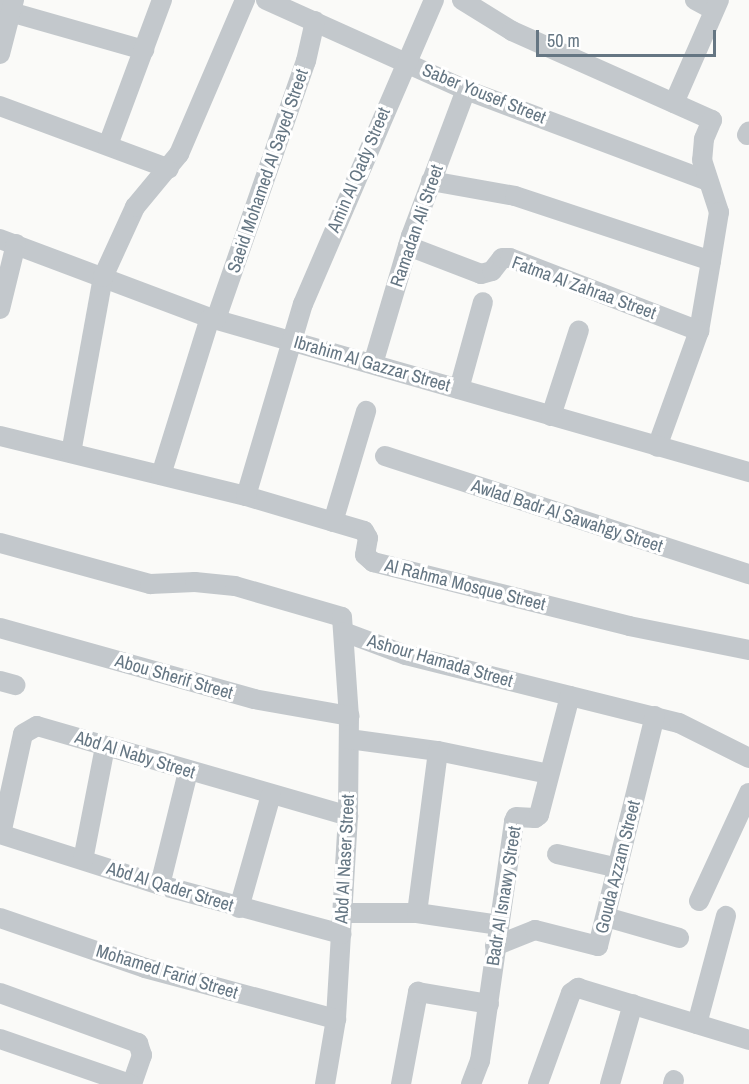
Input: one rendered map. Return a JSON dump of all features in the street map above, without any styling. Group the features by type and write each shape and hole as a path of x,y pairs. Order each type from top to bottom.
{"street":[{"path":"108,145 162,0"},
{"path":"71,453 103,277 135,207 170,170 244,0"},
{"name":"Saber Yousef Street","path":"266,0 466,90 706,180"},
{"name":"Amin Al Qady Street","path":"246,496 290,341 405,61 434,0"},
{"path":"462,0 512,30 712,120 704,139 702,160 706,180 719,212 711,261 699,331 657,447"},
{"path":"674,103 716,5 695,0"},
{"path":"0,54 8,6 144,50"},
{"name":"Saeid Mohamed Al Sayed Street","path":"161,475 213,318 306,61 315,21"},
{"name":"Ramadan Ali Street","path":"373,364 408,246 466,90"},
{"path":"0,106 170,170"},
{"path":"431,181 515,196 711,261"},
{"path":"0,309 8,241"},
{"name":"Ibrahim Al Gazzar Street","path":"8,241 213,318 657,447 748,469"},
{"name":"Fatma Al Zahraa Street","path":"408,246 481,274 492,271 502,258 510,258 699,331"},
{"path":"459,388 483,302"},
{"path":"551,416 579,330"},
{"path":"333,522 366,411"},
{"name":"Al Rahma Mosque Street","path":"0,436 246,496 333,522 367,534 365,555 373,562 629,626 749,650"},
{"name":"Awlad Badr Al Sawahgy Street","path":"385,456 749,574"},
{"name":"Ashour Hamada Street","path":"0,543 150,584 195,582 254,591 336,613 342,617 344,632 406,655 679,723 749,758"},
{"name":"Abou Sherif Street","path":"0,628 254,699 349,716"},
{"name":"Abd Al Naser Street","path":"325,1084 336,1019 348,816 349,716 344,632"},
{"name":"Badr Al Isnawy Street","path":"471,1084 480,1061 514,821 516,817 535,818 539,815 570,696"},
{"name":"Gouda Azzam Street","path":"495,946 541,930 596,948 606,917 655,716"},
{"name":"Abd Al Naby Street","path":"0,834 7,771 23,734 32,726 348,816"},
{"path":"349,739 438,751 549,774"},
{"path":"83,860 105,747"},
{"path":"417,913 438,751"},
{"path":"160,885 189,772"},
{"path":"699,901 742,826 749,793"},
{"path":"239,908 271,795"},
{"name":"Abd Al Qader Street","path":"0,834 160,885 342,934"},
{"path":"557,854 618,868"},
{"path":"343,913 417,913 499,925"},
{"path":"697,1024 726,916"},
{"path":"606,917 679,938"},
{"name":"Mohamed Farid Street","path":"0,918 145,968 336,1019"},
{"path":"538,1084 573,991 581,988 749,1040"},
{"path":"401,1084 418,992 489,1004"},
{"path":"0,993 138,1043 142,1055 131,1084 0,1039"},
{"path":"610,1084 633,1004"}]}
